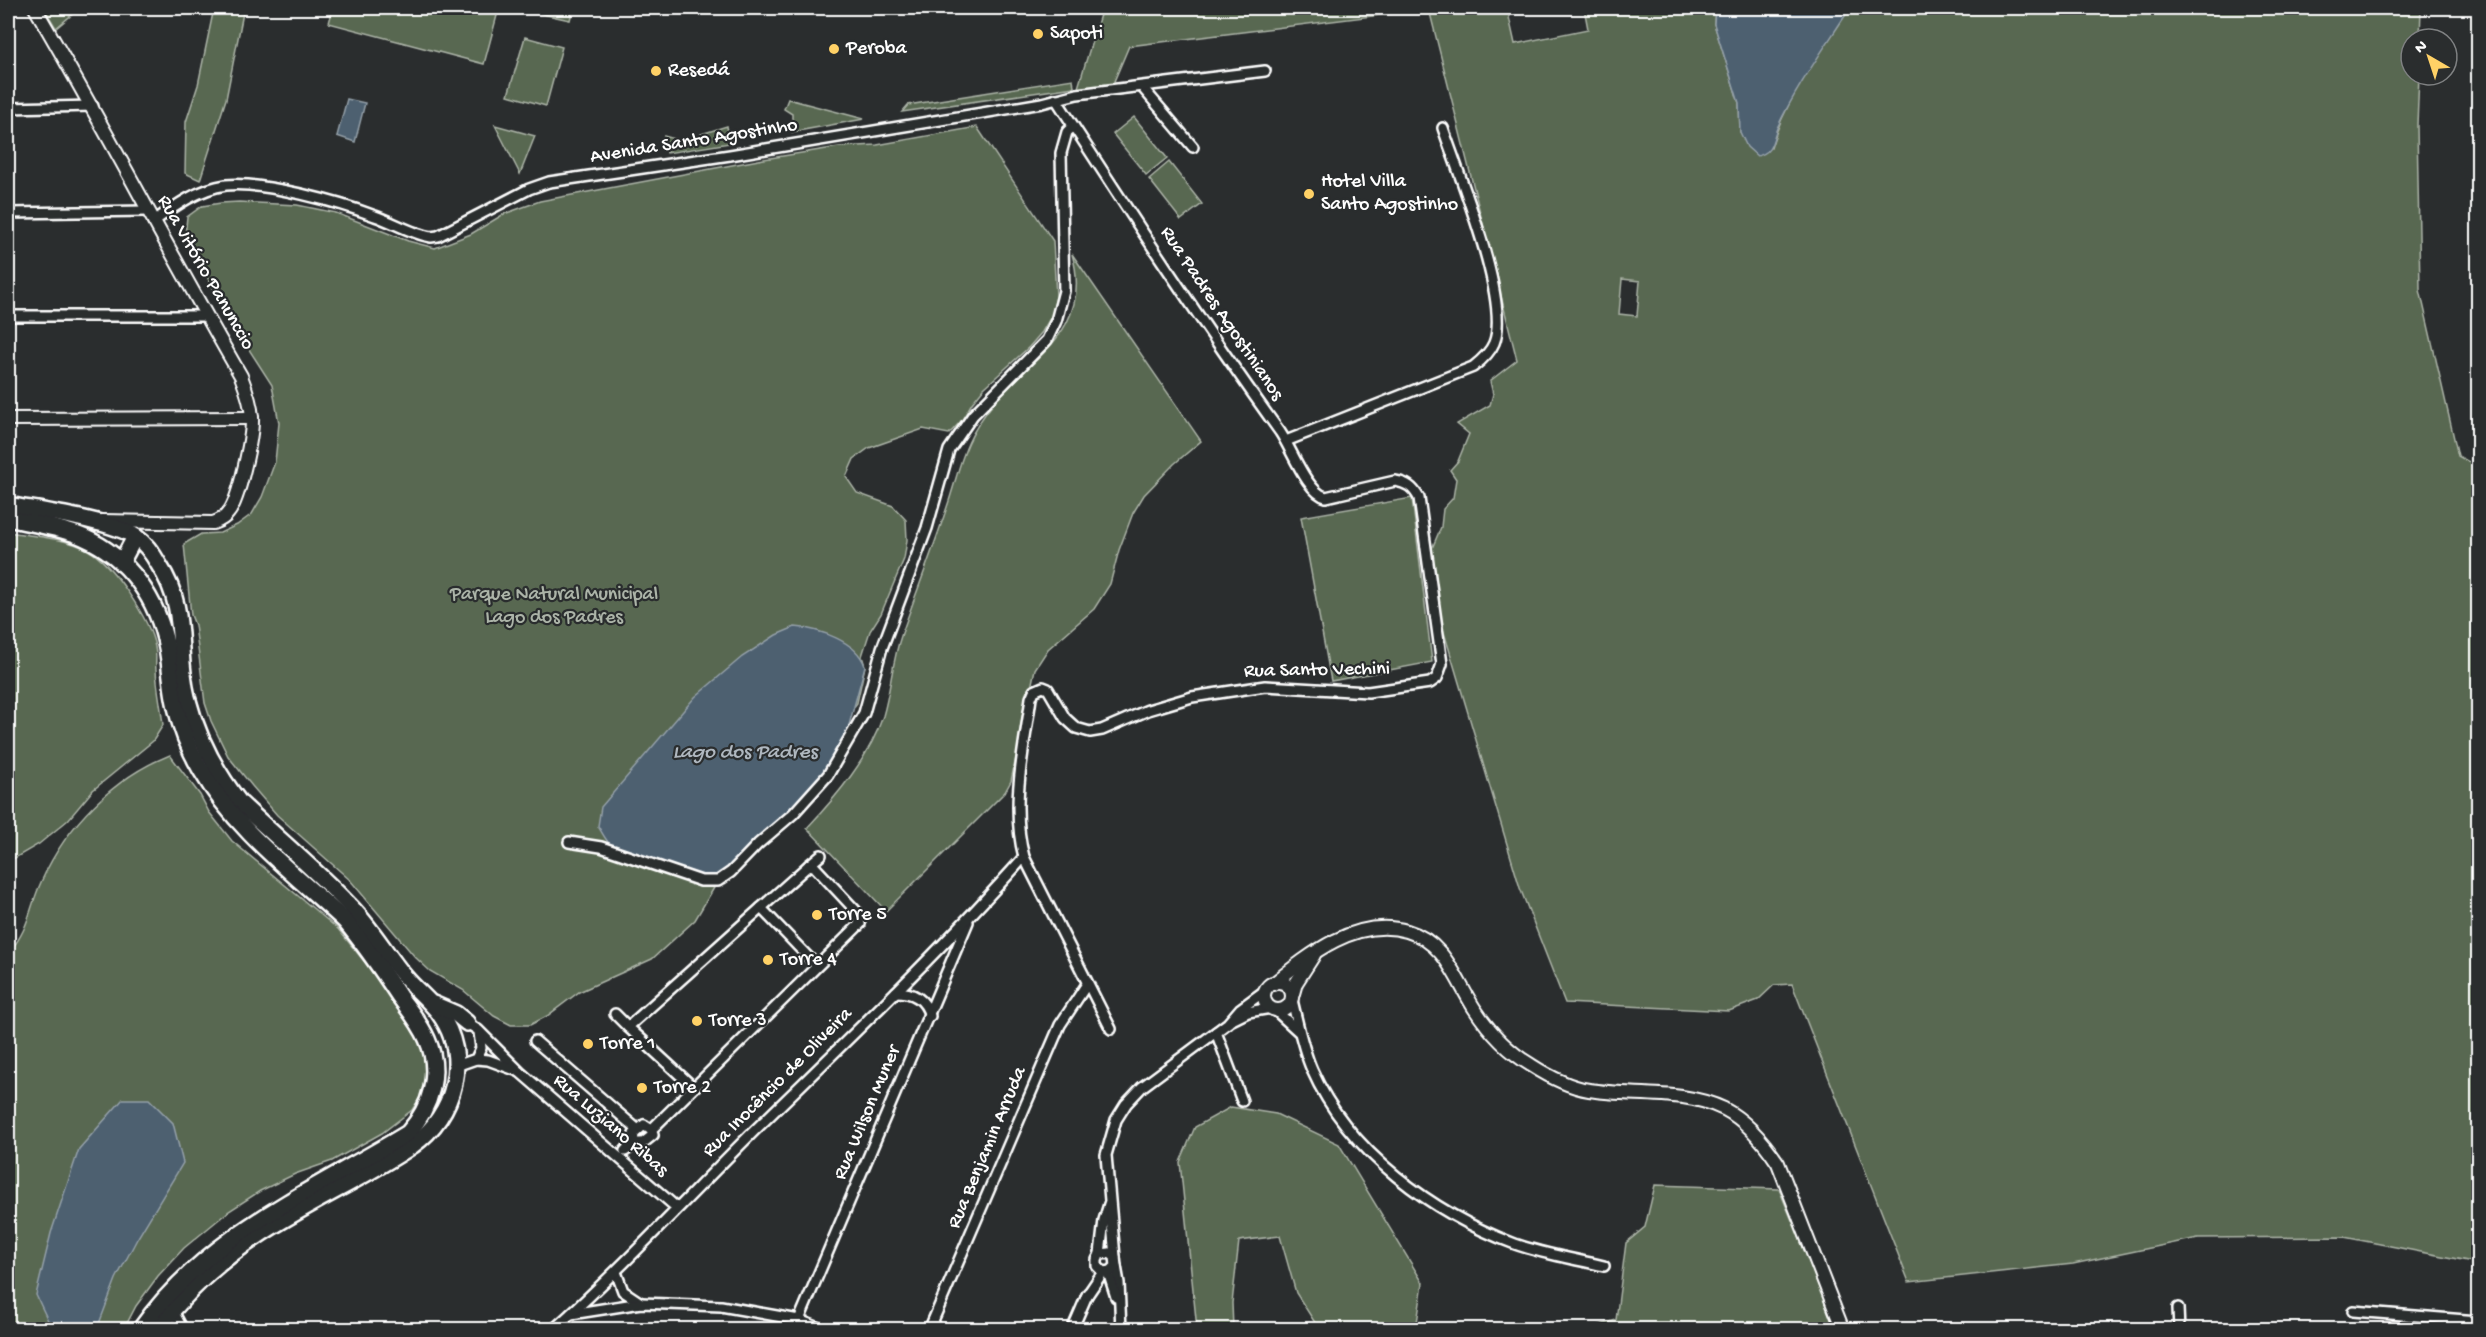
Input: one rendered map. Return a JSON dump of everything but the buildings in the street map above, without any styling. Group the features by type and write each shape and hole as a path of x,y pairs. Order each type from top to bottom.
{"main road":[{"path":"8,505 118,529 144,541 174,593 179,611 180,648 187,696 198,732 225,783 240,803 349,905 377,936 404,976 431,1004 445,1023 453,1044 456,1066 451,1096 439,1119 428,1133 394,1156 254,1237 211,1270 172,1309 157,1329"},
{"path":"8,518 81,536 101,546 136,577 155,606 162,625 176,707 182,727 200,768 214,791 231,814 345,921 368,949 428,1039 433,1058 431,1098 417,1124 408,1133 255,1222 222,1244 167,1294 140,1329"},
{"path":"121,563 144,541"},
{"path":"136,577 146,570 151,558 144,541"},
{"path":"431,1004 456,1014 472,1026"},
{"path":"428,1039 433,1031 445,1023"},
{"path":"433,1058 456,1066"}],"street":[{"name":"Rua Vitório Panunccio","path":"35,8 93,106 150,216 241,376 249,395 252,418 250,440 235,503 228,513 213,523 89,522"},
{"name":"Avenida Santo Agostinho","path":"150,216 202,192 228,185 253,186 366,213 431,237 438,236 529,189 549,182 730,155 1077,94 1265,70"},
{"path":"1142,87 1193,147"},
{"name":"Rua Padres Agostinianos","path":"1056,99 1218,346 1286,441 1312,488 1321,496 1382,484"},
{"path":"8,108 93,106"},
{"path":"569,842 601,847 701,880 718,881 731,872 758,844 793,814 828,775 864,713 882,648 927,528 950,450 973,415 1047,340 1056,321 1064,291 1061,153 1068,132 1073,126"},
{"path":"1286,441 1473,367 1485,358 1494,343 1498,326 1489,265 1443,128"},
{"path":"8,213 150,216"},
{"path":"8,316 206,316"},
{"path":"8,419 252,418"},
{"name":"Rua Santo Vechini","path":"1112,1029 1024,857 1018,835 1017,811 1031,698 1038,688 1048,689 1065,718 1076,728 1090,732 1102,730 1148,710 1192,697 1265,686 1368,692 1430,683 1437,678 1442,664 1419,498 1414,490 1405,483 1395,481 1382,484"},
{"name":"Rua Vitório Panunccio","path":"144,541 168,523"},
{"path":"628,1027 821,855"},
{"name":"Rua Inocêncio de Oliveira","path":"553,1329 616,1272 677,1208 969,919 1024,857"},
{"path":"651,1130 860,924 857,912 822,873 809,865"},
{"path":"761,908 816,965"},
{"name":"Rua Wilson Muner","path":"799,1320 930,1016 969,919"},
{"path":"1228,1023 1240,1009 1300,962 1346,935 1367,929 1387,928 1407,931 1424,938 1440,952 1454,971 1473,1006 1492,1032 1509,1049 1531,1065 1562,1082 1588,1090 1699,1100 1724,1110 1764,1141 1778,1163 1843,1329"},
{"path":"1108,1267 1109,1204 1106,1155 1116,1120 1126,1104 1142,1087 1228,1023 1248,1012 1285,1008 1292,998 1296,983 1317,952"},
{"name":"Rua Benjamin Arruda","path":"929,1329 1060,1025 1087,984"},
{"path":"1270,987 1286,985 1292,998 1298,1031 1312,1071 1350,1130 1385,1167 1423,1197 1477,1228 1518,1245 1604,1266"},
{"path":"1270,987 1266,1002 1298,1031"},
{"path":"896,992 907,992 918,997 926,1004 930,1016"},
{"path":"615,1014 693,1087"},
{"path":"445,1023 472,1026 482,1043 476,1059 456,1066"},
{"name":"Rua Luziano Ribas","path":"472,1026 520,1072 622,1155 677,1208"},
{"path":"1216,1032 1242,1101"},
{"path":"535,1041 638,1130"},
{"name":"Rua Luziano Ribas","path":"476,1059 489,1060 520,1072"},
{"path":"644,1125 654,1133 645,1142 637,1143 622,1155 633,1142 634,1134 644,1125"},
{"path":"1109,1204 1104,1220 1100,1254 1096,1260 1108,1267 1119,1283 1120,1329"},
{"path":"1072,1329 1086,1297 1108,1267 1110,1253 1100,1254"},
{"path":"616,1272 623,1291 641,1303"},
{"path":"571,1314 641,1303 721,1306 799,1320 824,1329"},
{"path":"2178,1308 2180,1329"},
{"path":"172,1309 183,1329"},
{"path":"2353,1311 2478,1321"}],"green space":[{"path":"44,8 80,8 56,28"},
{"path":"214,8 244,8 226,99 200,180 185,173 186,122 198,85"},
{"path":"333,8 499,8 484,64 329,23"},
{"path":"521,8 573,8 570,20"},
{"path":"1102,8 1477,8 1479,13 1507,8 1515,44 1588,29 1584,8 1715,8 1714,24 1739,103 1740,132 1771,148 1795,93 1850,8 2421,8 2420,27 2399,27 2399,87 2419,87 2420,290 2458,456 2478,467 2478,1263 2344,1237 2198,1238 2073,1264 1909,1282 1792,984 1774,985 1758,1000 1729,1011 1565,1003 1520,888 1438,612 1428,558 1441,527 1443,509 1453,498 1456,479 1450,470 1458,461 1469,434 1457,424 1490,405 1493,394 1490,381 1517,360 1429,9 1129,46 1112,86 1077,91","holes":["1622,279 1640,281 1637,316 1619,314"]},
{"path":"525,37 562,47 546,106 508,95"},
{"path":"1073,79 1074,87 902,112 908,105"},
{"path":"788,99 864,119 792,132 792,114 784,109"},
{"path":"1134,117 1167,158 1146,175 1113,134"},
{"path":"495,125 535,136 520,174 498,131"},
{"path":"727,126 730,143 667,153 664,136 697,145 701,134"},
{"name":"Parque Natural Municipal Lago dos Padres","path":"977,127 1053,241 1056,296 1052,315 1042,332 984,388 962,420 949,434 923,429 869,448 854,459 846,477 857,493 893,506 906,520 907,540 904,559 881,614 870,631 862,656 865,666 857,703 718,881 695,920 652,959 579,992 547,1016 530,1025 511,1025 494,1016 463,990 430,971 415,957 350,880 277,815 228,756 211,721 205,703 195,625 191,615 184,544 201,534 220,533 237,525 252,514 262,497 275,462 279,423 272,385 232,323 185,236 187,217 202,206 221,203 297,205 336,213 408,241 435,248 471,234 504,214 540,201 764,159 839,147 877,145"},
{"path":"1169,162 1202,204 1181,220 1149,179"},
{"path":"1072,254 1201,441 1174,464 1144,495 1133,513 1119,550 1110,584 1094,609 1048,649 1035,669 1011,781 1005,792 886,911 807,828 851,776 877,732 886,706 901,636 942,523 962,458 975,430 991,407 1062,331 1072,309 1076,284"},
{"path":"1412,498 1432,662 1331,681 1301,517"},
{"path":"8,532 49,538 79,546 98,557 119,580 138,608 152,636 156,650 163,725 153,741 93,790 68,820 39,844 8,862"},
{"path":"170,755 232,841 338,929 398,1003 419,1036 425,1054 426,1074 423,1093 412,1110 382,1133 332,1161 295,1174 260,1191 229,1211 184,1248 158,1276 136,1306 124,1329 8,1330 8,954 21,935 37,891 52,860 78,823 111,790 149,764"},
{"path":"1231,1107 1276,1114 1339,1144 1423,1283 1416,1329 1319,1329 1296,1293 1280,1236 1239,1241 1232,1303 1233,1329 1197,1329 1180,1162 1195,1127"},
{"path":"1655,1185 1779,1189 1837,1329 1585,1330 1616,1320 1626,1243 1645,1227"}],"water":[{"path":"1715,8 1850,8 1793,97 1769,149 1757,156 1747,147 1740,132 1739,103 1714,24"},
{"path":"347,99 365,103 355,142 337,136"},
{"name":"Lago dos Padres","path":"795,627 815,630 846,643 861,657 865,666 845,740 827,775 718,881 677,873 643,862 616,849 608,842 598,826 601,807 695,697 742,657 776,635"},
{"path":"123,1099 149,1099 173,1123 183,1163 137,1239 116,1279 97,1329 52,1329 36,1295 51,1233 79,1149"}],"place":[{"name":"Sapoti","path":"1038,34"},
{"name":"Peroba","path":"834,49"},
{"name":"Resedá","path":"656,71"},
{"name":"Hotel Villa Santo Agostinho","path":"1309,194"},
{"name":"Torre 5","path":"817,915"},
{"name":"Torre 4","path":"768,960"},
{"name":"Torre 3","path":"697,1021"},
{"name":"Torre 1","path":"588,1044"},
{"name":"Torre 2","path":"642,1088"}]}
